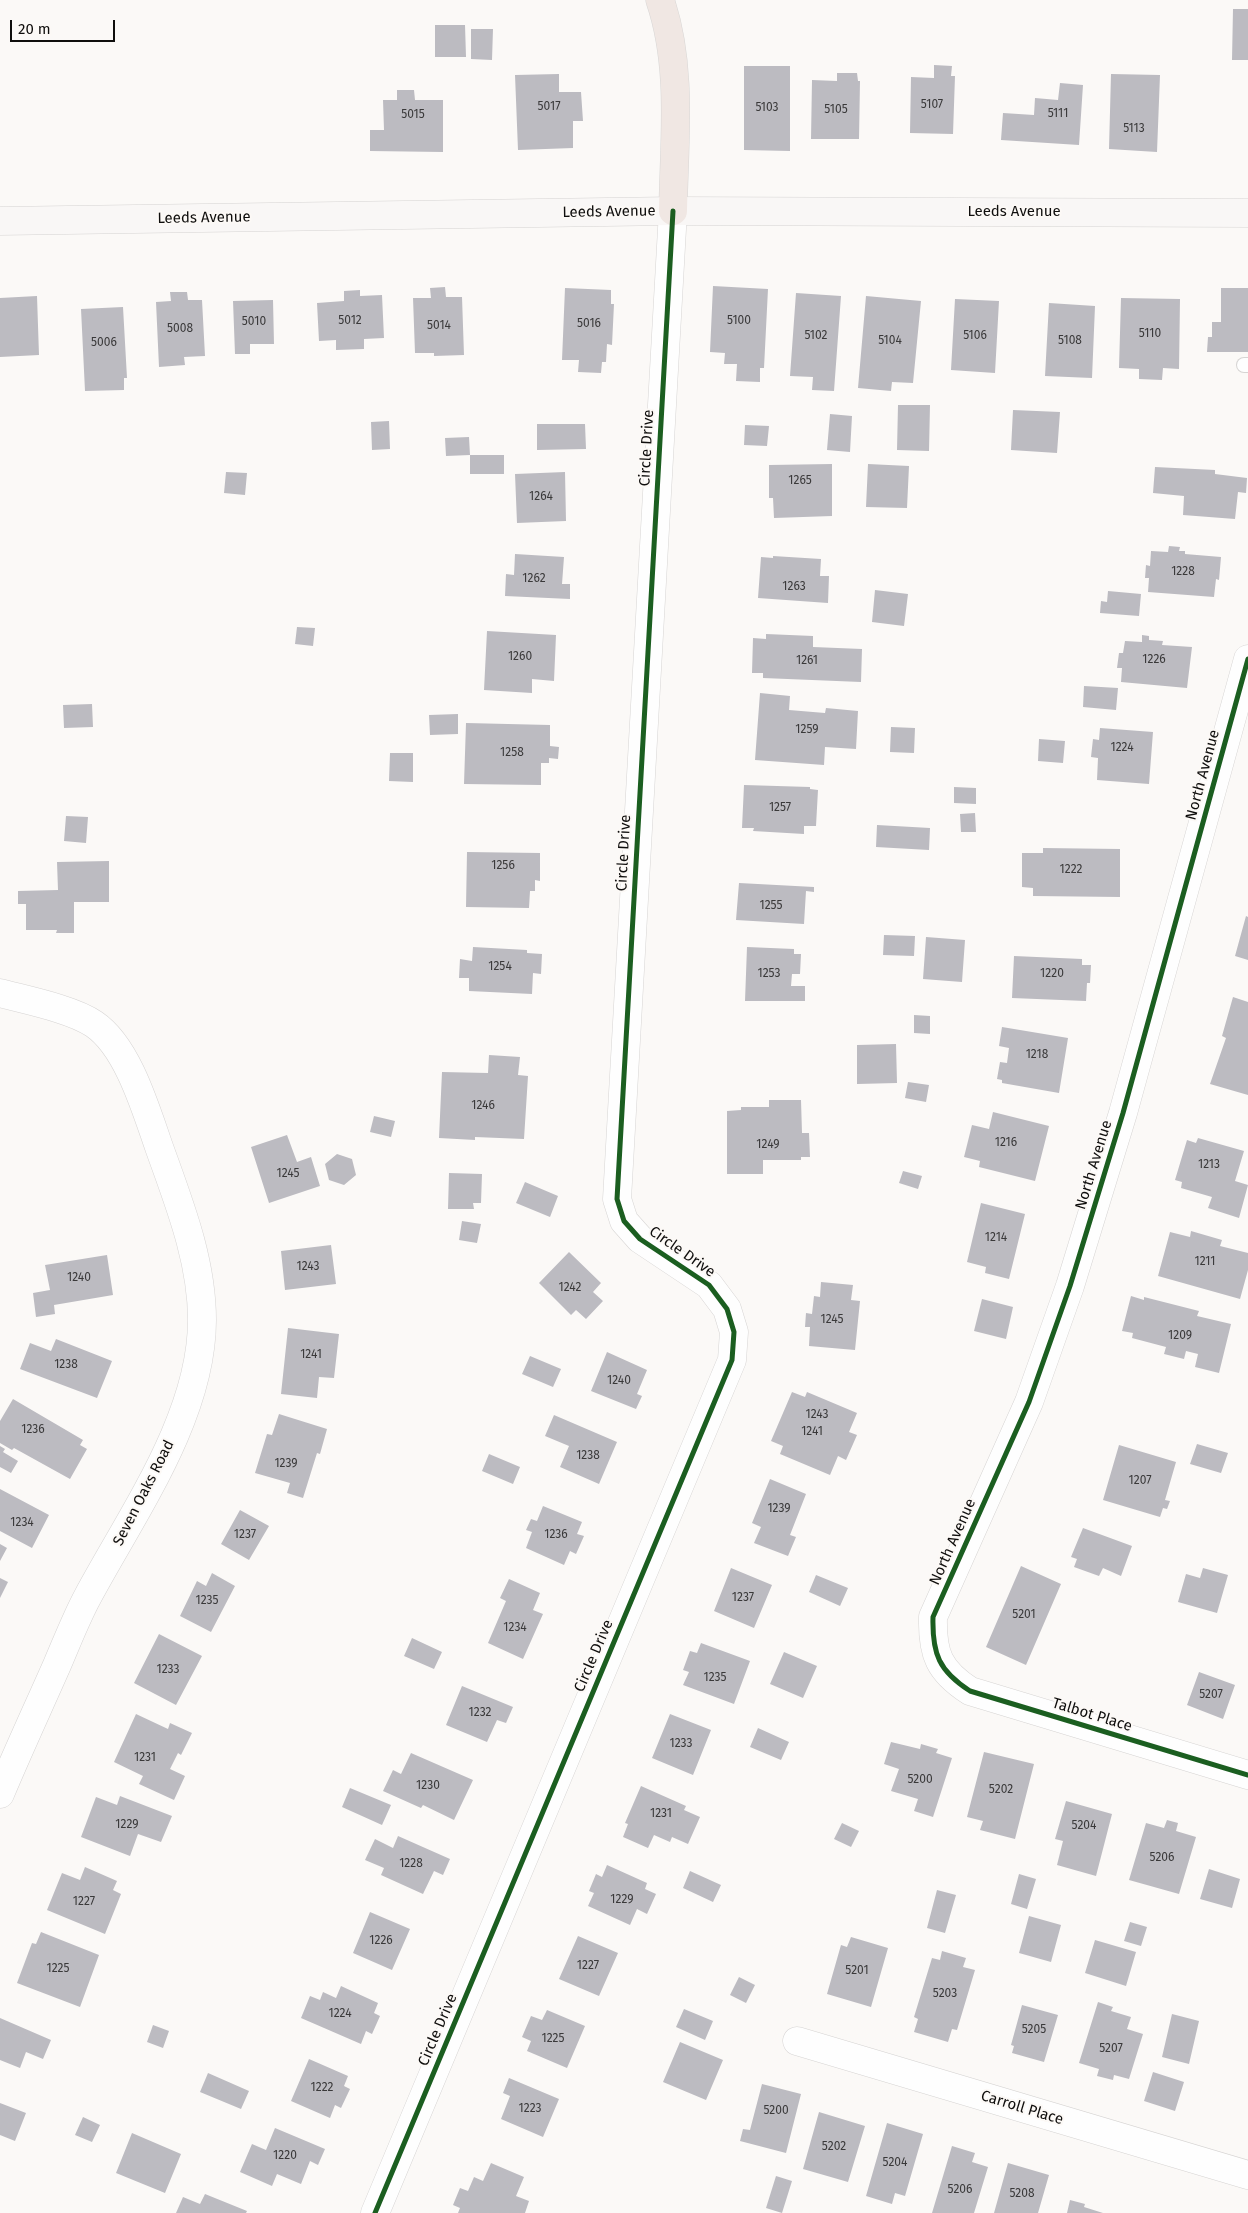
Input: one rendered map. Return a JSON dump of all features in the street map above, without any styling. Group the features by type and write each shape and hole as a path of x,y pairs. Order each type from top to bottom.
{"highway":[{"path":"660,0 675,76 674,211"}],"street":[{"name":"Leeds Avenue","path":"0,222 674,211 1248,213"},
{"name":"Circle Drive","path":"375,2213 732,1360 734,1332 727,1309 709,1285 640,1239 624,1221 617,1199 674,211"},
{"name":"North Avenue","path":"939,1663 932,1641 933,1617 1028,1402 1070,1286 1123,1112 1248,659"},
{"name":"Seven Oaks Road","path":"0,993 56,1008 94,1024 118,1049 134,1078 180,1205 195,1260 202,1320 197,1366 182,1416 160,1467 87,1598 0,1794"},
{"name":"Talbot Place","path":"939,1663 952,1680 970,1691 1248,1775"},
{"name":"Carroll Place","path":"797,2041 1248,2175"}],"building":[{"path":"1233,9 1248,9 1248,60 1232,60"},
{"path":"435,25 465,25 466,57 435,57"},
{"path":"471,29 493,29 492,60 471,59"},
{"path":"934,65 952,66 951,76 955,76 953,134 910,133 911,77 934,78"},
{"path":"744,66 790,66 790,151 744,150"},
{"path":"837,73 857,73 858,81 860,81 859,139 811,139 812,80 837,81"},
{"path":"559,74 559,92 581,92 583,121 573,121 573,148 518,150 515,75"},
{"path":"1111,74 1160,75 1157,152 1109,149"},
{"path":"1060,83 1083,85 1079,145 1001,140 1003,113 1034,115 1035,98 1058,100"},
{"path":"397,90 414,90 415,100 443,100 443,152 370,151 370,130 384,130 383,100 397,100"},
{"path":"713,286 768,289 764,368 760,368 760,382 736,381 737,364 724,364 725,353 710,352"},
{"path":"445,287 446,297 462,297 464,355 434,356 434,353 415,353 413,298 431,298 430,288"},
{"path":"565,288 611,290 611,304 614,304 612,345 607,344 606,362 602,362 601,373 578,372 579,360 562,360"},
{"path":"1221,288 1248,288 1248,352 1207,352 1208,337 1212,337 1212,322 1221,322"},
{"path":"360,290 360,296 382,295 384,338 364,339 364,349 336,350 336,340 319,341 317,303 344,301 344,291"},
{"path":"170,292 187,292 188,300 202,300 205,356 184,357 185,365 159,367 156,302 171,301"},
{"path":"796,293 841,296 834,391 812,390 813,377 790,376"},
{"path":"37,296 39,355 0,357 0,298"},
{"path":"866,296 921,301 913,383 892,382 891,391 858,388"},
{"path":"1121,298 1180,299 1179,369 1163,368 1162,380 1139,379 1139,369 1119,368"},
{"path":"955,299 999,301 995,373 951,370"},
{"path":"273,300 274,344 250,344 250,354 235,354 233,301"},
{"path":"1049,303 1095,306 1092,378 1045,376"},
{"path":"123,307 127,378 124,378 124,390 85,391 81,309"},
{"path":"898,405 930,405 929,451 897,450"},
{"path":"1013,410 1060,412 1057,453 1011,450"},
{"path":"830,414 852,416 850,452 827,450"},
{"path":"389,421 390,449 372,450 371,422"},
{"path":"537,424 585,424 586,449 537,450"},
{"path":"745,425 769,426 767,446 744,445"},
{"path":"469,437 470,455 446,456 445,438"},
{"path":"470,455 504,455 504,474 470,474"},
{"path":"832,464 832,516 774,518 773,498 769,498 769,465"},
{"path":"868,464 909,466 907,508 866,507"},
{"path":"1155,467 1215,470 1215,474 1247,478 1246,493 1238,492 1235,519 1183,515 1184,496 1153,493"},
{"path":"226,472 247,473 245,495 224,493"},
{"path":"565,472 566,521 517,523 515,474"},
{"path":"1169,546 1180,547 1179,551 1185,551 1185,554 1221,557 1219,580 1216,579 1214,597 1148,592 1149,578 1145,578 1146,565 1150,566 1151,551 1168,552"},
{"path":"515,554 564,557 562,584 570,584 570,599 505,596 506,574 514,575"},
{"path":"773,556 821,559 820,576 829,576 828,603 758,598 761,557 773,558"},
{"path":"875,590 908,594 904,626 872,622"},
{"path":"1108,591 1141,594 1139,616 1100,613 1101,601 1107,602"},
{"path":"297,627 315,628 313,646 295,644"},
{"path":"487,631 556,635 554,681 532,679 532,693 484,690"},
{"path":"766,634 813,636 813,647 862,649 861,682 763,678 763,673 752,673 753,638 766,639"},
{"path":"1142,635 1149,636 1149,640 1163,641 1162,645 1192,647 1187,688 1121,682 1122,668 1117,668 1119,653 1123,653 1125,641 1142,642"},
{"path":"1084,686 1118,688 1116,710 1083,707"},
{"path":"760,693 790,696 789,710 825,713 826,708 858,711 856,749 825,747 824,765 755,760"},
{"path":"92,704 93,727 64,728 63,705"},
{"path":"458,714 458,734 430,735 429,715"},
{"path":"466,723 550,725 550,746 559,747 558,759 549,758 549,763 541,763 541,785 464,784"},
{"path":"891,727 915,728 914,753 890,752"},
{"path":"1100,728 1153,732 1149,784 1097,780 1098,758 1091,757 1093,739 1099,740"},
{"path":"1039,739 1065,741 1063,763 1038,761"},
{"path":"390,753 413,753 413,782 389,781"},
{"path":"744,785 810,787 810,789 818,790 816,826 804,826 804,834 753,831 754,828 742,828"},
{"path":"954,787 976,788 976,804 954,803"},
{"path":"975,813 976,832 961,832 960,814"},
{"path":"66,816 88,817 86,843 64,841"},
{"path":"877,825 930,828 929,850 876,847"},
{"path":"1043,848 1120,849 1120,897 1033,896 1033,888 1022,887 1022,853 1043,853"},
{"path":"467,852 540,853 540,881 535,880 535,891 530,891 529,908 466,907"},
{"path":"109,861 109,902 74,902 74,933 56,933 57,930 26,930 26,904 18,904 18,891 58,890 57,862"},
{"path":"739,883 814,887 814,892 806,891 804,924 736,920"},
{"path":"1246,916 1248,917 1248,960 1235,956"},
{"path":"884,935 915,936 914,956 883,955"},
{"path":"926,937 965,940 962,982 923,979"},
{"path":"473,947 527,950 527,953 542,954 541,974 533,973 532,994 469,991 469,978 459,978 460,959 472,961"},
{"path":"747,947 794,949 794,954 801,954 800,974 792,974 791,986 805,986 805,1001 745,1001"},
{"path":"1014,956 1082,959 1082,965 1091,965 1086,1001 1012,998"},
{"path":"1233,997 1248,1002 1248,1095 1210,1084 1226,1038 1222,1036"},
{"path":"914,1015 930,1016 930,1034 914,1033"},
{"path":"1002,1027 1068,1038 1059,1093 1002,1083 1002,1080 997,1079 1000,1062 1007,1063 1009,1048 999,1046"},
{"path":"896,1044 897,1083 857,1084 857,1045"},
{"path":"489,1055 520,1057 518,1075 528,1076 524,1139 475,1137 475,1140 439,1138 442,1072 488,1073"},
{"path":"908,1082 929,1085 926,1102 905,1098"},
{"path":"769,1100 801,1100 802,1133 809,1133 810,1157 801,1157 801,1160 763,1160 763,1174 727,1174 727,1111 741,1110 741,1107 769,1107"},
{"path":"993,1112 1049,1126 1035,1181 979,1167 980,1161 964,1157 972,1125 989,1129"},
{"path":"374,1116 395,1121 391,1137 370,1132"},
{"path":"287,1135 297,1162 311,1157 320,1186 269,1203 251,1147"},
{"path":"1198,1138 1244,1151 1235,1181 1248,1185 1239,1218 1208,1208 1212,1197 1181,1188 1182,1182 1175,1180 1187,1140 1196,1143"},
{"path":"337,1154 352,1159 356,1175 344,1185 329,1180 325,1164"},
{"path":"903,1171 922,1176 918,1189 899,1183"},
{"path":"449,1173 482,1174 481,1203 473,1203 474,1209 448,1209"},
{"path":"525,1182 558,1196 550,1217 516,1203"},
{"path":"981,1203 1025,1214 1009,1279 985,1273 986,1267 967,1262"},
{"path":"462,1221 481,1224 477,1243 459,1240"},
{"path":"1191,1231 1222,1240 1220,1246 1248,1253 1248,1270 1240,1299 1158,1276 1170,1232 1190,1237"},
{"path":"331,1245 336,1284 285,1290 281,1251"},
{"path":"569,1252 601,1283 593,1292 603,1301 586,1319 576,1310 571,1315 539,1283"},
{"path":"107,1255 113,1295 54,1305 55,1314 36,1317 33,1293 50,1290 45,1265"},
{"path":"821,1282 853,1285 851,1300 860,1301 855,1350 809,1346 810,1327 805,1327 806,1313 812,1314 814,1296 820,1297"},
{"path":"1131,1296 1144,1300 1144,1297 1199,1311 1197,1316 1231,1324 1219,1373 1195,1367 1198,1354 1186,1351 1184,1359 1164,1354 1166,1347 1132,1338 1133,1333 1122,1331"},
{"path":"982,1299 1013,1307 1006,1339 974,1331"},
{"path":"288,1328 339,1334 334,1378 319,1377 317,1398 281,1394"},
{"path":"56,1339 112,1361 97,1398 20,1369 30,1343 51,1351"},
{"path":"607,1352 647,1370 637,1394 642,1396 636,1409 591,1391"},
{"path":"530,1356 561,1369 553,1387 522,1374"},
{"path":"792,1392 805,1397 807,1392 857,1413 849,1432 857,1435 846,1460 838,1456 830,1475 780,1454 783,1446 771,1441"},
{"path":"13,1399 83,1440 80,1445 87,1449 70,1479 14,1448 12,1450 0,1443 0,1421"},
{"path":"279,1414 327,1429 320,1454 317,1453 303,1498 287,1493 290,1483 255,1473 267,1434 272,1435"},
{"path":"554,1415 617,1442 599,1484 560,1467 569,1446 545,1436"},
{"path":"1197,1444 1228,1453 1221,1473 1190,1464"},
{"path":"1119,1445 1176,1462 1165,1500 1170,1501 1167,1509 1163,1508 1160,1517 1103,1500"},
{"path":"0,1446 5,1449 3,1452 18,1461 11,1473 0,1467"},
{"path":"489,1454 520,1467 513,1484 482,1471"},
{"path":"770,1479 806,1494 790,1535 796,1537 788,1556 754,1543 761,1527 752,1523"},
{"path":"0,1489 49,1515 32,1548 0,1531"},
{"path":"543,1506 582,1522 577,1534 584,1536 576,1554 570,1551 564,1565 526,1548 532,1532 526,1530 531,1519 537,1521"},
{"path":"240,1510 269,1526 249,1560 221,1544"},
{"path":"1083,1528 1132,1546 1121,1576 1103,1568 1099,1576 1074,1567 1077,1559 1071,1557"},
{"path":"0,1544 7,1548 0,1561"},
{"path":"1021,1566 1061,1584 1026,1665 986,1647"},
{"path":"731,1568 772,1585 754,1628 714,1611"},
{"path":"1203,1568 1228,1575 1217,1613 1178,1602 1186,1574 1200,1578"},
{"path":"212,1573 235,1586 211,1632 180,1616 197,1581 206,1586"},
{"path":"816,1575 848,1588 840,1606 809,1592"},
{"path":"0,1578 8,1582 0,1598"},
{"path":"509,1579 540,1593 533,1610 543,1614 523,1659 488,1643 506,1601 500,1598"},
{"path":"159,1634 202,1656 176,1705 134,1683"},
{"path":"412,1638 442,1652 434,1669 404,1656"},
{"path":"701,1643 750,1661 734,1704 683,1685 689,1672 683,1670 690,1651 697,1653"},
{"path":"784,1652 817,1666 803,1698 770,1684"},
{"path":"1199,1672 1235,1685 1223,1719 1187,1705"},
{"path":"462,1686 513,1707 506,1723 497,1720 487,1742 446,1725"},
{"path":"136,1714 168,1729 170,1723 192,1733 181,1755 178,1753 170,1769 185,1776 174,1800 139,1784 143,1776 114,1762"},
{"path":"670,1714 711,1730 693,1775 652,1758"},
{"path":"758,1728 789,1742 781,1760 750,1747"},
{"path":"891,1742 920,1749 921,1744 938,1749 936,1753 952,1758 933,1817 914,1811 918,1799 891,1791 899,1769 884,1764"},
{"path":"984,1752 1034,1764 1015,1839 980,1830 983,1821 967,1817"},
{"path":"411,1753 473,1780 454,1820 423,1805 421,1808 383,1791 393,1770 401,1774"},
{"path":"641,1786 686,1806 684,1810 700,1817 688,1844 672,1837 670,1842 654,1835 648,1848 623,1837 628,1824 625,1823"},
{"path":"350,1788 391,1805 382,1825 342,1807"},
{"path":"120,1796 172,1816 161,1842 138,1834 130,1856 81,1837 96,1797 117,1805"},
{"path":"1066,1801 1112,1814 1096,1876 1057,1865 1063,1841 1055,1839"},
{"path":"1167,1820 1178,1823 1176,1831 1196,1837 1179,1894 1129,1880 1146,1823 1164,1828"},
{"path":"842,1823 859,1831 851,1847 834,1839"},
{"path":"398,1836 450,1859 443,1875 434,1871 423,1894 381,1875 384,1868 365,1860 375,1839 393,1848"},
{"path":"607,1865 647,1883 645,1889 656,1894 647,1914 637,1909 630,1925 588,1906 594,1893 589,1891 596,1874 602,1877"},
{"path":"85,1867 117,1881 113,1890 121,1894 105,1934 47,1910 62,1873 80,1880"},
{"path":"1209,1869 1240,1879 1232,1908 1200,1899"},
{"path":"690,1871 721,1885 713,1902 683,1888"},
{"path":"1019,1874 1036,1879 1027,1909 1011,1904"},
{"path":"937,1890 956,1895 945,1933 927,1928"},
{"path":"370,1912 410,1929 392,1970 353,1953"},
{"path":"1029,1916 1061,1925 1051,1962 1019,1953"},
{"path":"1130,1922 1147,1927 1141,1946 1124,1941"},
{"path":"41,1932 99,1955 80,2007 17,1983 32,1943 36,1944"},
{"path":"578,1936 618,1953 599,1996 559,1979"},
{"path":"851,1937 888,1948 871,2007 827,1994 841,1945 847,1947"},
{"path":"1095,1940 1136,1952 1126,1986 1085,1973"},
{"path":"942,1951 966,1958 963,1967 975,1970 957,2030 952,2029 948,2042 914,2032 918,2019 914,2017 932,1958 940,1960"},
{"path":"739,1977 755,1985 746,2003 730,1995"},
{"path":"341,1986 378,2003 374,2013 380,2016 372,2034 366,2031 361,2044 301,2018 310,1996 320,2000 323,1992 336,1998"},
{"path":"1098,2002 1113,2007 1111,2011 1131,2017 1127,2029 1143,2034 1129,2079 1114,2075 1113,2080 1097,2076 1099,2069 1079,2063"},
{"path":"1022,2005 1058,2015 1044,2062 1012,2053 1014,2046 1011,2045"},
{"path":"684,2009 713,2021 705,2040 676,2027"},
{"path":"547,2010 585,2026 567,2068 527,2051 531,2041 522,2037 531,2016 542,2020"},
{"path":"1172,2014 1199,2021 1189,2064 1162,2057"},
{"path":"0,2018 51,2040 43,2059 26,2052 20,2068 0,2060"},
{"path":"153,2025 169,2031 163,2048 147,2042"},
{"path":"680,2042 723,2060 706,2100 663,2082"},
{"path":"309,2059 348,2076 344,2086 350,2089 341,2108 335,2105 330,2118 291,2101"},
{"path":"1153,2072 1184,2082 1175,2111 1144,2101"},
{"path":"208,2073 249,2091 241,2109 200,2092"},
{"path":"509,2078 559,2099 543,2137 501,2119 510,2096 503,2093"},
{"path":"762,2084 801,2094 786,2153 740,2141 743,2129 750,2130"},
{"path":"0,2103 26,2113 15,2141 0,2135"},
{"path":"819,2112 865,2126 848,2182 803,2169"},
{"path":"83,2117 100,2125 92,2142 75,2135"},
{"path":"887,2123 923,2134 905,2196 895,2193 892,2204 866,2196"},
{"path":"275,2128 325,2149 318,2165 310,2161 301,2184 277,2174 272,2186 240,2172 252,2144 266,2150"},
{"path":"132,2133 181,2154 165,2193 116,2173"},
{"path":"952,2146 975,2153 972,2162 988,2167 974,2213 932,2213"},
{"path":"491,2163 524,2177 516,2196 529,2201 525,2213 458,2213 460,2208 453,2205 460,2188 468,2191 474,2177 483,2181"},
{"path":"1008,2163 1049,2175 1038,2213 994,2213"},
{"path":"776,2176 792,2181 782,2213 766,2208"},
{"path":"205,2194 247,2211 246,2213 176,2213 183,2197 200,2204"},
{"path":"1070,2200 1085,2204 1084,2207 1103,2213 1067,2213"}],"cycle path":[{"path":"375,2213 732,1360 734,1332 727,1309 709,1285 640,1239 624,1221 617,1199 673,211"},
{"path":"1248,659 1123,1113 1070,1286 1029,1402 933,1617 936,1651 944,1669 959,1684 970,1691 1248,1775"}]}
